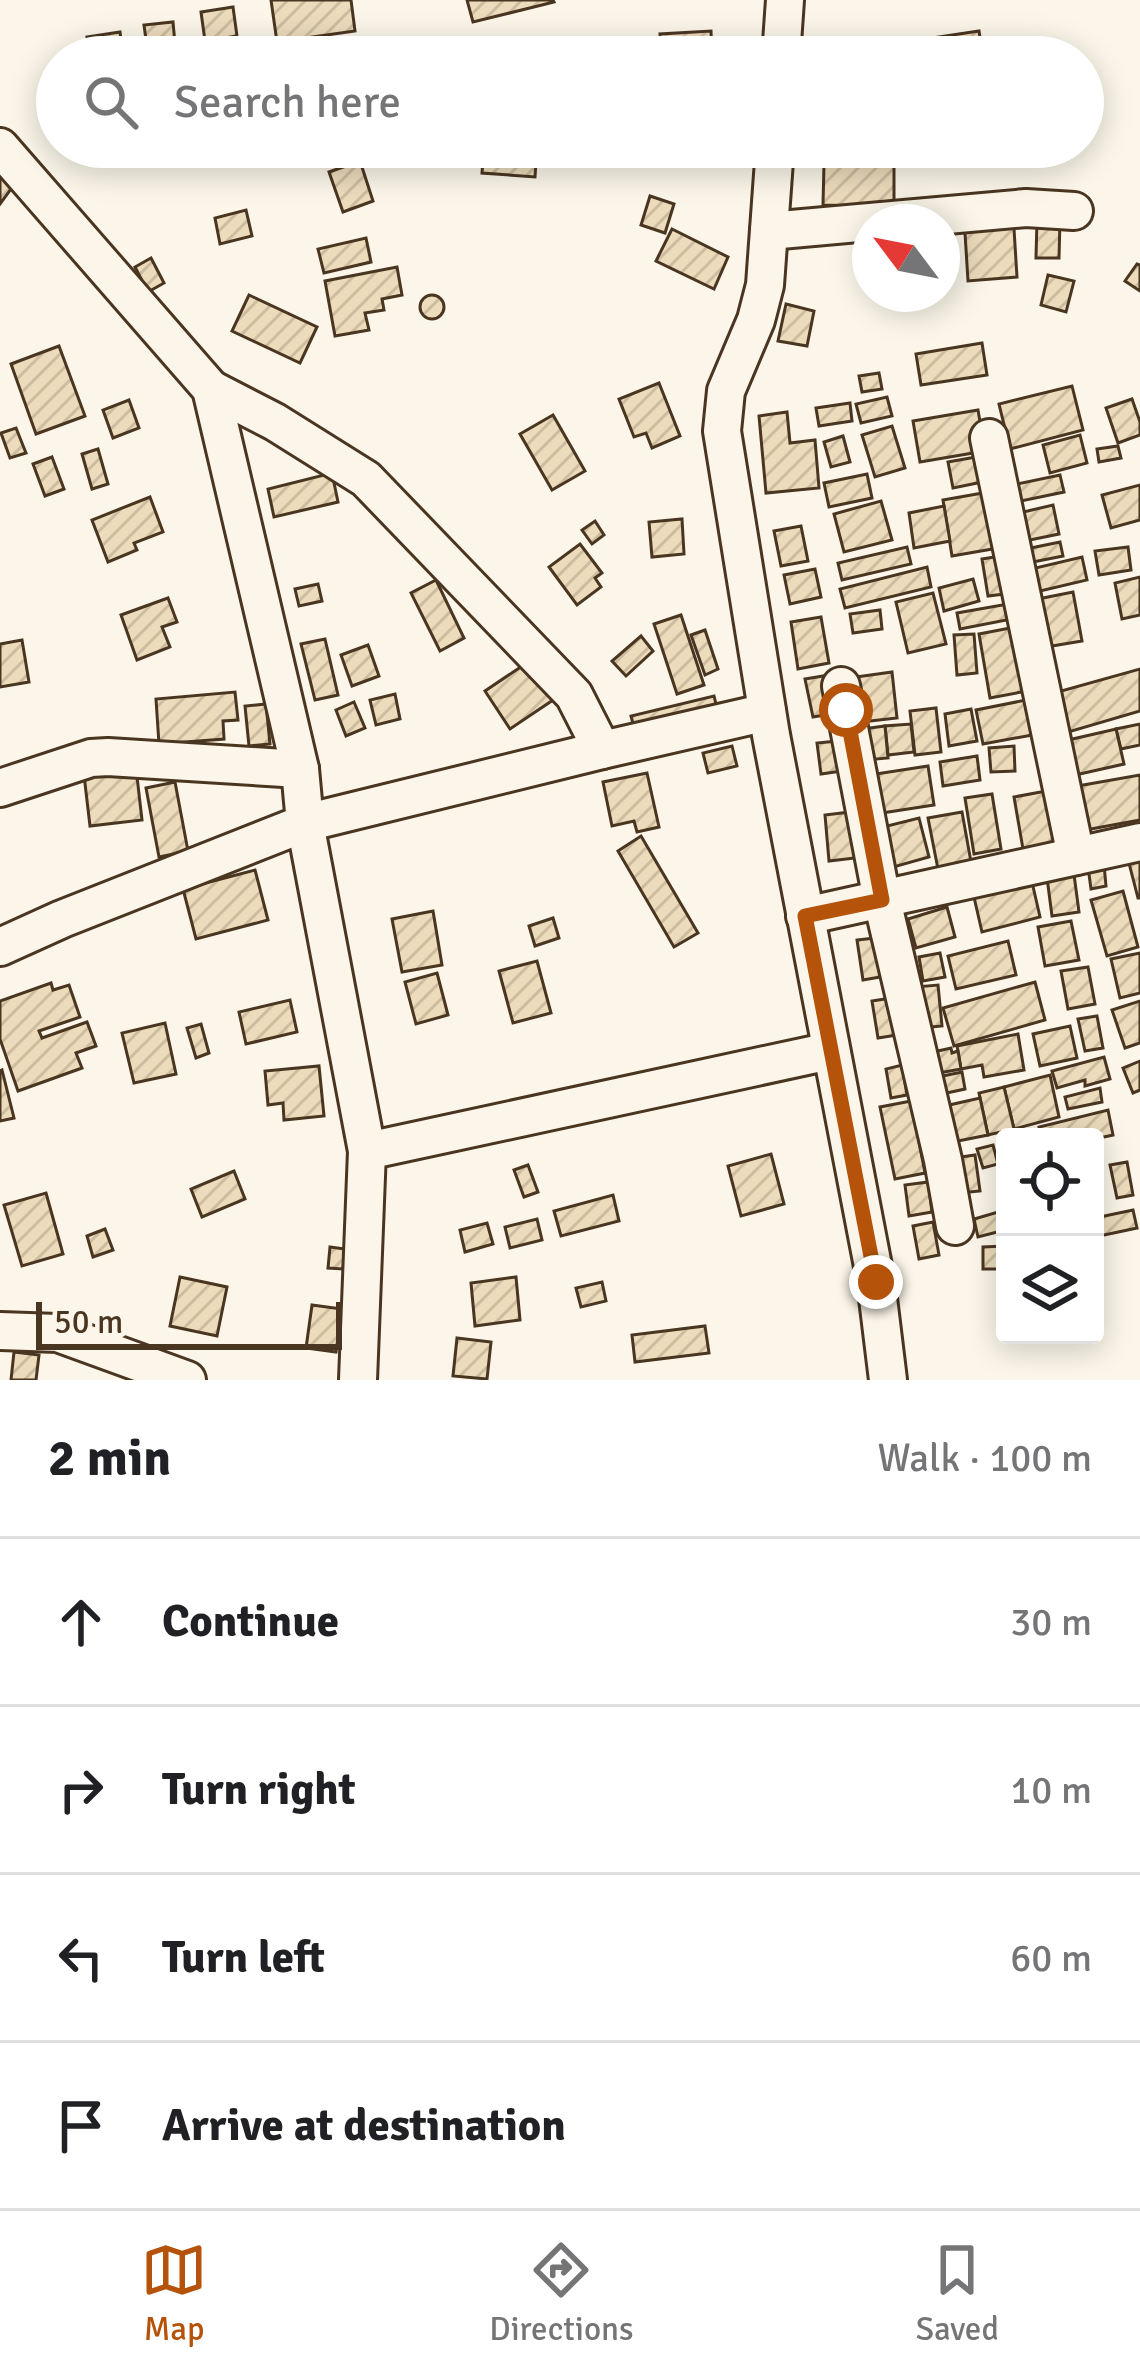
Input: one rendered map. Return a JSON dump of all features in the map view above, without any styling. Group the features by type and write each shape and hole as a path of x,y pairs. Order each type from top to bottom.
{"street":[{"path":"782,36 785,0"},
{"path":"0,147 211,388 367,479 574,695 602,750"},
{"path":"774,168 762,303 726,391 722,431 767,712 876,1282 888,1380"},
{"path":"769,231 1026,208 1074,211"},
{"path":"211,388 300,770 305,823 367,1151 358,1380"},
{"path":"988,438 1076,856"},
{"path":"841,686 882,900 955,1226"},
{"path":"0,946 305,823 767,712"},
{"path":"0,788 107,757 300,770"},
{"path":"805,916 1140,842"},
{"path":"367,1151 830,1051"},
{"path":"0,1331 58,1333 187,1380"}],"building":[{"path":"271,0 351,0 355,31 276,36"},
{"path":"467,0 553,0 554,2 473,22"},
{"path":"233,7 237,36 204,36 201,12"},
{"path":"173,22 174,36 146,36 144,25"},
{"path":"711,31 711,36 660,36"},
{"path":"0,164 19,178 0,204"},
{"path":"362,168 373,201 343,212 329,172"},
{"path":"482,168 536,168 535,177 482,173"},
{"path":"824,168 894,168 894,204 823,205"},
{"path":"650,196 674,204 665,233 641,225"},
{"path":"246,210 252,236 220,244 215,218"},
{"path":"1013,213 1017,277 968,281 964,217"},
{"path":"1037,219 1060,220 1059,258 1036,258"},
{"path":"672,229 728,257 714,289 656,261"},
{"path":"366,238 371,262 324,273 318,249"},
{"path":"151,258 164,283 148,292 135,267"},
{"path":"1140,265 1140,291 1125,281"},
{"path":"397,267 402,295 382,299 384,310 365,313 369,330 335,336 325,281"},
{"path":"1048,275 1074,281 1066,312 1041,305"},
{"path":"249,295 317,327 300,363 232,331"},
{"path":"432,295 441,298 441,316 432,319 423,316 420,307 423,298"},
{"path":"786,304 814,311 807,346 778,341"},
{"path":"982,343 987,375 921,385 916,354"},
{"path":"59,346 85,416 36,434 11,364"},
{"path":"879,373 882,389 862,392 859,376"},
{"path":"659,383 680,436 652,448 646,433 634,437 619,399"},
{"path":"1072,386 1083,430 1010,449 999,404"},
{"path":"887,397 892,416 861,423 856,404"},
{"path":"1132,399 1140,435 1118,443 1106,408"},
{"path":"129,400 139,428 113,438 103,410"},
{"path":"850,403 852,421 819,426 816,408"},
{"path":"978,410 985,451 920,462 913,421"},
{"path":"787,412 790,443 815,440 819,488 766,493 759,416"},
{"path":"553,415 585,471 552,490 520,434"},
{"path":"892,426 905,468 875,477 862,435"},
{"path":"16,428 26,453 10,458 1,433"},
{"path":"1080,435 1087,463 1050,473 1043,445"},
{"path":"843,436 850,462 831,467 824,442"},
{"path":"1118,446 1121,458 1099,462 1097,449"},
{"path":"98,449 108,484 92,489 82,454"},
{"path":"987,455 992,480 953,488 948,462"},
{"path":"52,457 64,489 45,496 33,464"},
{"path":"332,473 338,502 274,517 268,489"},
{"path":"867,474 872,498 829,507 824,483"},
{"path":"1060,475 1064,492 1016,502 1012,485"},
{"path":"1140,485 1140,520 1111,528 1102,495"},
{"path":"994,491 1004,547 952,556 943,500"},
{"path":"150,497 163,532 134,543 137,550 108,562 92,520"},
{"path":"881,501 892,540 844,552 834,514"},
{"path":"1053,505 1059,534 1025,541 1019,513"},
{"path":"944,506 950,541 914,548 909,513"},
{"path":"682,519 684,554 652,557 649,522"},
{"path":"595,521 604,535 592,544 582,530"},
{"path":"801,526 808,561 781,566 774,531"},
{"path":"1060,542 1063,556 1028,563 1026,549"},
{"path":"580,544 602,573 595,578 601,587 577,605 549,567"},
{"path":"907,547 911,564 842,580 838,563"},
{"path":"1128,547 1131,570 1099,575 1095,551"},
{"path":"1007,555 1013,593 988,596 982,559"},
{"path":"1082,557 1087,580 1036,592 1031,569"},
{"path":"927,567 931,587 845,608 840,589"},
{"path":"815,569 821,597 790,604 784,575"},
{"path":"1140,577 1140,615 1122,619 1115,583"},
{"path":"973,579 979,601 944,611 939,588"},
{"path":"436,580 464,638 440,651 411,593"},
{"path":"318,584 322,601 299,606 295,589"},
{"path":"1073,592 1082,641 1046,647 1038,599"},
{"path":"933,593 946,644 908,653 896,602"},
{"path":"168,598 177,622 162,627 170,647 137,660 121,615"},
{"path":"1019,602 1022,617 960,629 957,613"},
{"path":"880,610 882,629 853,633 850,614"},
{"path":"681,615 704,685 677,694 654,624"},
{"path":"821,617 829,663 798,669 791,622"},
{"path":"1021,626 1032,690 990,698 979,634"},
{"path":"705,630 718,669 705,675 691,635"},
{"path":"974,634 977,673 957,675 954,635"},
{"path":"641,636 653,651 626,676 612,661"},
{"path":"325,639 338,695 315,700 301,644"},
{"path":"22,640 29,682 0,687 0,644"},
{"path":"368,645 379,676 352,686 341,655"},
{"path":"531,660 556,698 510,729 485,691"},
{"path":"1140,669 1140,711 1065,733 1054,693"},
{"path":"892,672 897,718 861,722 856,677"},
{"path":"829,675 836,713 813,717 805,679"},
{"path":"235,692 238,720 223,721 224,739 159,744 156,699"},
{"path":"395,694 400,719 376,725 370,700"},
{"path":"714,696 719,716 636,735 631,716"},
{"path":"1036,698 1043,733 983,744 976,710"},
{"path":"354,702 365,728 346,736 336,710"},
{"path":"266,704 270,744 249,746 245,706"},
{"path":"936,708 941,752 915,755 910,711"},
{"path":"971,709 977,741 949,746 945,714"},
{"path":"911,724 914,752 888,755 885,726"},
{"path":"1140,724 1140,745 1121,749 1116,729"},
{"path":"885,726 888,758 866,760 862,729"},
{"path":"1116,729 1124,764 1071,776 1064,741"},
{"path":"838,741 842,771 821,774 817,743"},
{"path":"732,746 737,766 708,773 703,753"},
{"path":"1014,746 1015,771 991,772 989,748"},
{"path":"977,756 980,780 943,786 940,762"},
{"path":"928,766 934,805 882,813 876,774"},
{"path":"136,768 142,820 90,826 84,775"},
{"path":"647,773 659,827 637,832 634,821 612,826 603,782"},
{"path":"1140,775 1140,820 1080,831 1072,787"},
{"path":"175,782 188,851 159,857 146,788"},
{"path":"1046,791 1055,843 1023,849 1014,797"},
{"path":"992,794 1001,849 974,854 965,798"},
{"path":"850,812 855,858 829,861 825,815"},
{"path":"962,812 971,862 938,869 928,818"},
{"path":"919,818 929,857 890,868 879,828"},
{"path":"641,836 698,933 674,947 618,851"},
{"path":"1140,860 1140,898 1138,898 1129,863"},
{"path":"1104,864 1106,886 1091,889 1088,867"},
{"path":"1073,867 1079,912 1052,916 1046,870"},
{"path":"255,870 268,920 196,939 183,889"},
{"path":"1032,882 1040,917 982,932 974,897"},
{"path":"1123,891 1138,947 1107,956 1091,900"},
{"path":"947,907 955,937 916,948 908,919"},
{"path":"433,911 442,965 402,972 392,919"},
{"path":"553,918 559,938 535,946 529,926"},
{"path":"1071,921 1079,960 1045,966 1038,927"},
{"path":"875,938 880,977 863,980 857,940"},
{"path":"1008,941 1016,975 956,989 948,956"},
{"path":"940,953 945,977 923,981 919,957"},
{"path":"1140,953 1140,993 1120,998 1111,959"},
{"path":"537,961 551,1013 513,1023 499,971"},
{"path":"1088,967 1095,1004 1068,1009 1061,971"},
{"path":"437,973 448,1015 416,1024 405,982"},
{"path":"1035,982 1045,1020 954,1046 943,1008"},
{"path":"51,983 53,990 69,985 80,1017 39,1031 42,1038 87,1022 96,1046 76,1053 82,1068 18,1091 0,1039 0,1001"},
{"path":"938,985 942,1026 920,1028 915,987"},
{"path":"891,998 897,1035 878,1038 872,1001"},
{"path":"290,1000 297,1032 246,1044 239,1012"},
{"path":"1140,1001 1140,1043 1125,1048 1112,1010"},
{"path":"1097,1016 1103,1048 1085,1051 1078,1019"},
{"path":"165,1023 176,1074 134,1083 122,1033"},
{"path":"201,1024 209,1053 196,1058 187,1028"},
{"path":"1070,1026 1077,1058 1040,1066 1033,1034"},
{"path":"1018,1034 1024,1070 984,1077 982,1065 961,1069 957,1046"},
{"path":"951,1048 952,1053 958,1051 961,1069 933,1074 929,1053"},
{"path":"1104,1057 1110,1079 1057,1088 1052,1071"},
{"path":"1140,1061 1140,1090 1133,1093 1123,1068"},
{"path":"902,1065 907,1095 891,1098 886,1069"},
{"path":"319,1066 324,1116 284,1120 283,1103 268,1105 265,1071"},
{"path":"0,1071 14,1118 0,1121"},
{"path":"962,1072 965,1089 942,1094 938,1077"},
{"path":"1050,1075 1059,1117 1014,1128 1004,1087"},
{"path":"1004,1087 1014,1128 996,1128 996,1133 988,1135 979,1093"},
{"path":"1100,1088 1102,1102 1068,1109 1065,1097"},
{"path":"980,1098 988,1135 953,1142 945,1106"},
{"path":"911,1101 925,1173 895,1179 880,1107"},
{"path":"1108,1110 1113,1135 1104,1137 1104,1128 1039,1127"},
{"path":"993,1145 996,1165 983,1168 977,1149"},
{"path":"771,1154 784,1204 741,1216 728,1166"},
{"path":"975,1155 980,1191 959,1193 954,1158"},
{"path":"1127,1162 1133,1195 1117,1198 1110,1165"},
{"path":"528,1165 538,1192 524,1197 514,1170"},
{"path":"234,1171 245,1199 202,1217 191,1189"},
{"path":"928,1182 932,1212 909,1216 905,1185"},
{"path":"46,1193 63,1254 22,1266 4,1205"},
{"path":"613,1195 619,1221 561,1236 554,1211"},
{"path":"1133,1210 1137,1228 1104,1235 1104,1216"},
{"path":"996,1213 996,1232 978,1237 974,1219"},
{"path":"537,1219 542,1240 510,1248 505,1227"},
{"path":"933,1222 939,1255 919,1259 913,1226"},
{"path":"487,1223 493,1244 465,1252 460,1230"},
{"path":"105,1229 113,1250 93,1257 87,1236"},
{"path":"996,1246 996,1269 983,1269 983,1247"},
{"path":"330,1247 345,1249 343,1269 328,1268"},
{"path":"180,1277 227,1287 217,1336 170,1326"},
{"path":"516,1277 520,1320 475,1326 471,1283"},
{"path":"602,1282 606,1301 581,1307 576,1288"},
{"path":"312,1305 342,1309 336,1352 306,1348"},
{"path":"705,1326 709,1353 635,1362 632,1335"},
{"path":"457,1338 491,1342 487,1379 453,1376"},
{"path":"14,1352 39,1355 36,1380 11,1380"}],"route":[{"path":"846,710 882,900 805,916 876,1282"}]}
